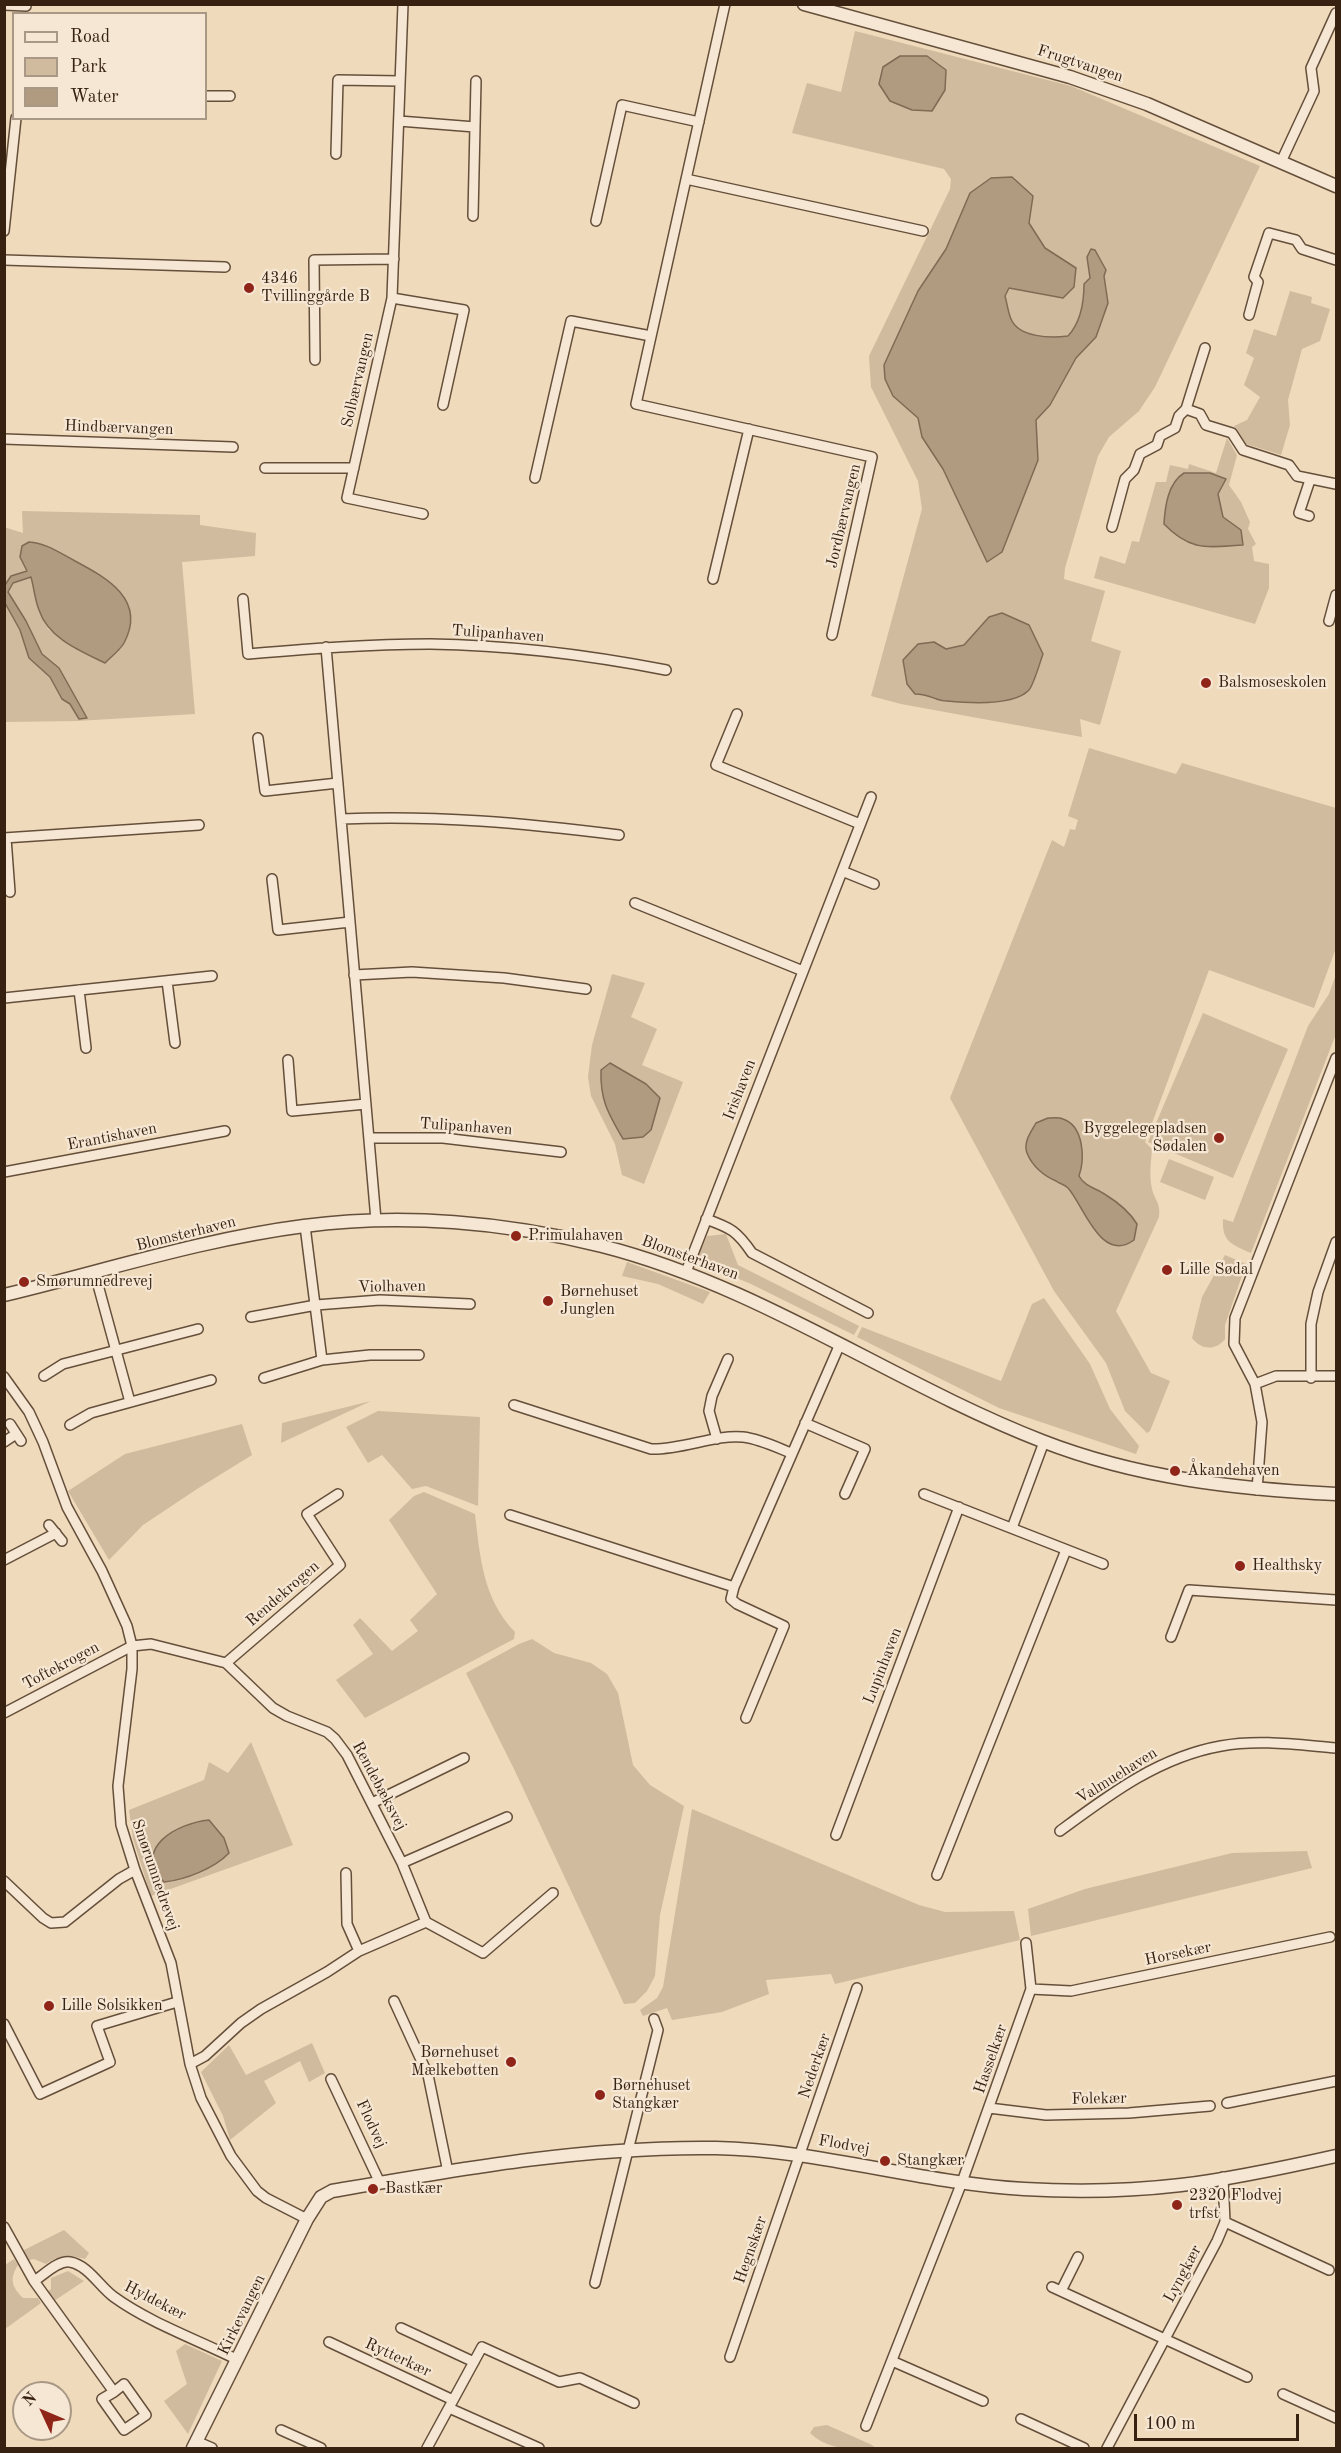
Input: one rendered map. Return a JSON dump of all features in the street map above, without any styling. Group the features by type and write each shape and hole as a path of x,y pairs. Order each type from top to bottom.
{"street":[{"name":"Solbærvangen","path":"403,4 393,298 347,498 423,514"},
{"name":"Jordbærvangen","path":"725,4 636,404 872,457 832,635"},
{"name":"Frugtvangen","path":"804,4 1070,77 1214,131 1336,186"},
{"path":"4,5 26,8"},
{"path":"1281,162 1314,91 1311,68 1336,13"},
{"path":"336,154 338,80 400,81"},
{"path":"473,216 476,81"},
{"path":"207,96 230,96"},
{"path":"596,221 622,105 699,122"},
{"path":"4,231 16,120"},
{"path":"399,122 475,127"},
{"path":"686,179 923,231"},
{"path":"1249,315 1258,282 1254,277 1269,233 1296,240 1302,249 1336,260"},
{"path":"315,360 314,260 394,259"},
{"path":"4,260 225,267"},
{"path":"393,298 464,310 443,405"},
{"path":"535,478 571,321 651,336"},
{"path":"1112,526 1125,479 1134,470 1140,454 1157,445 1160,436 1175,428 1179,417 1186,409 1205,348"},
{"path":"1186,409 1200,414 1206,425 1232,433 1243,450 1289,465 1297,476 1336,484"},
{"path":"713,579 749,429"},
{"name":"Hindbærvangen","path":"4,439 234,447"},
{"path":"265,468 354,468"},
{"path":"1310,480 1299,513 1310,516"},
{"path":"1329,621 1336,595"},
{"name":"Tulipanhaven","path":"243,599 248,654 326,647 432,644 525,650 626,662 666,670"},
{"path":"326,647 376,1220"},
{"path":"737,714 716,765 860,824"},
{"path":"258,738 265,791 338,783"},
{"name":"Irishaven","path":"686,1272 871,797"},
{"path":"341,819 406,817 519,822 620,835"},
{"path":"10,892 5,838 199,825"},
{"path":"842,871 874,884"},
{"path":"272,879 278,930 350,922"},
{"path":"635,903 803,971"},
{"path":"354,975 412,972 504,978 586,989"},
{"path":"4,998 212,976"},
{"path":"167,981 175,1043"},
{"path":"79,990 86,1048"},
{"path":"1257,1490 1262,1422 1255,1384 1234,1344 1235,1318 1334,1075 1336,1058"},
{"path":"288,1060 292,1110 366,1104"},
{"name":"Erantishaven","path":"4,1172 225,1131"},
{"name":"Tulipanhaven","path":"369,1138 443,1138 561,1152"},
{"path":"706,1219 731,1228 752,1253 868,1312"},
{"name":"Blomsterhaven","path":"4,1295 232,1238 305,1226 376,1220 448,1222 530,1231 601,1246 686,1272 747,1297 976,1413 1044,1442 1164,1476 1257,1490 1336,1494"},
{"path":"305,1226 322,1360"},
{"path":"1311,1378 1311,1324 1318,1292 1336,1242"},
{"path":"95,1274 130,1402"},
{"name":"Violhaven","path":"251,1317 316,1305 380,1300 470,1304"},
{"path":"44,1376 63,1364 198,1329"},
{"path":"746,1718 784,1626 737,1604 731,1599 734,1587 840,1344"},
{"path":"264,1378 322,1360 370,1355 419,1355"},
{"path":"717,1439 709,1411 712,1396 728,1359"},
{"path":"1255,1384 1276,1376 1311,1378 1336,1376"},
{"name":"Smørumnedrevej","path":"4,1377 28,1412 43,1442 66,1507 104,1574 127,1626 132,1646 132,1669 118,1786 121,1825 135,1870 171,1964 190,2064 201,2098 214,2126 247,2179 266,2198 307,2218"},
{"path":"70,1425 91,1413 211,1380"},
{"path":"514,1406 651,1449 670,1450 740,1436 757,1439 791,1453"},
{"path":"805,1423 865,1449 844,1494"},
{"path":"4,1442 19,1438 10,1424"},
{"path":"1011,1528 1044,1442"},
{"name":"Rendekrogen","path":"226,1663 340,1565 308,1514 338,1494"},
{"path":"924,1494 1103,1564"},
{"name":"Lupinhaven","path":"836,1835 959,1508"},
{"path":"510,1515 734,1587"},
{"path":"4,1560 59,1537 50,1525"},
{"path":"937,1875 1066,1550"},
{"path":"1171,1637 1189,1590 1336,1600"},
{"name":"Rendebæksvej","path":"132,1646 151,1644 226,1663 273,1708 286,1716 327,1732 336,1739 347,1755 402,1863 426,1922"},
{"name":"Toftekrogen","path":"4,1713 132,1646"},
{"name":"Valmuehaven","path":"1060,1831 1121,1787 1156,1766 1187,1754 1223,1745 1249,1743 1336,1748"},
{"path":"372,1803 464,1758"},
{"path":"402,1863 507,1817"},
{"path":"4,1881 42,1918 51,1923 65,1922 119,1879 135,1870"},
{"path":"346,1873 347,1924 359,1951"},
{"path":"190,2064 205,2056 241,2023 261,2009 359,1951 426,1922 483,1953 554,1893"},
{"name":"Horsekær","path":"1031,1989 1071,1991 1330,1937"},
{"name":"Hasselkær","path":"962,2182 1031,1989 1026,1943"},
{"name":"Nederkær","path":"801,2154 857,1988"},
{"path":"394,2001 428,2075 448,2172"},
{"path":"4,2024 40,2094 110,2062 98,2026 177,2002"},
{"path":"595,2283 658,2030 654,2019"},
{"name":"Flodvej","path":"331,2079 380,2183"},
{"path":"1227,2103 1336,2081"},
{"name":"Folekær","path":"989,2108 1046,2115 1129,2113 1210,2106"},
{"name":"Flodvej","path":"321,2197 332,2191 553,2155 630,2149 717,2148 801,2154 962,2182 1022,2189 1090,2190 1182,2185 1336,2156"},
{"name":"Hegnskær","path":"730,2357 801,2154"},
{"name":"Lyngkær","path":"1107,2448 1225,2222 1223,2178"},
{"path":"866,2426 962,2182"},
{"name":"Kirkevangen","path":"196,2445 307,2218 321,2197"},
{"path":"1225,2222 1329,2270"},
{"path":"4,2227 34,2281 114,2392"},
{"path":"1078,2257 1056,2289 1247,2377"},
{"name":"Hyldekær","path":"34,2281 60,2264 68,2262 79,2265 113,2296 139,2312 238,2360"},
{"name":"Rytterkær","path":"401,2328 474,2362"},
{"name":"Rytterkær","path":"329,2342 539,2448"},
{"path":"427,2448 482,2347 559,2382 580,2378 634,2403"},
{"path":"892,2361 983,2401"},
{"path":"124,2384 146,2415 124,2430 102,2399 114,2392 124,2384"},
{"path":"1283,2394 1336,2418"},
{"path":"1021,2419 1084,2448"},
{"path":"281,2430 321,2448"},
{"path":"196,2445 212,2448"}],"green space":[{"path":"855,31 1071,86 1260,166 1155,387 1139,411 1109,437 1098,456 1065,568 1064,579 1105,591 1091,641 1121,651 1100,725 1080,719 1082,737 901,704 871,696 922,509 918,481 871,387 869,356 950,189 951,179 944,169 792,133 807,83 841,92"},
{"path":"1290,291 1312,297 1311,303 1330,309 1320,341 1302,349 1288,400 1290,425 1281,455 1246,444 1234,426 1247,420 1260,397 1244,385 1254,358 1246,353 1254,329 1276,336"},
{"path":"1227,438 1237,455 1229,485 1241,502 1250,522 1248,529 1256,544 1252,547 1254,561 1269,564 1269,588 1255,624 1094,578 1100,556 1125,564 1132,541 1139,542 1156,482 1166,482 1170,465 1188,469 1189,464 1216,473"},
{"path":"22,511 200,515 200,525 256,533 255,556 182,562 195,714 77,721 5,722 4,527 23,533","holes":["20,557 78,649 48,629 39,611 31,577"]},
{"path":"1089,748 1176,774 1182,763 1336,808 1336,948 1314,1008 1209,970 1145,1142 1152,1149 1151,1184 1158,1205 1159,1217 1116,1311 1151,1373 1170,1381 1150,1431 1147,1433 1125,1411 1106,1363 1054,1291 950,1098 1052,840 1064,847 1070,829 1075,830 1078,820 1068,816"},
{"path":"612,974 645,983 631,1017 657,1029 642,1065 683,1082 644,1184 622,1175 615,1144 591,1096 588,1077 592,1045"},
{"path":"1336,974 1336,1034 1251,1253 1229,1241 1224,1233 1223,1219 1233,1222 1308,1026 1329,994"},
{"path":"1203,1013 1288,1049 1233,1178 1148,1142"},
{"path":"1169,1159 1214,1177 1205,1200 1160,1182"},
{"path":"726,1234 738,1265 859,1326 854,1335 751,1284 696,1261 707,1236"},
{"path":"1225,1255 1246,1264 1225,1325 1225,1339 1217,1346 1208,1348 1192,1338 1202,1297"},
{"path":"627,1262 710,1292 703,1304 658,1284 622,1276"},
{"path":"1044,1298 1090,1364 1110,1409 1139,1446 1136,1454 999,1408 857,1337 862,1327 1001,1381 1032,1304"},
{"path":"371,1401 281,1443 282,1423"},
{"path":"378,1411 480,1417 478,1506 426,1486 412,1489 382,1455 368,1463 346,1427"},
{"path":"242,1424 252,1455 143,1525 109,1560 68,1491 125,1454"},
{"path":"424,1492 475,1514 485,1577 496,1606 515,1632 514,1639 365,1718 336,1680 373,1654 353,1625 360,1618 392,1651 418,1631 410,1620 437,1594 389,1520 414,1496"},
{"path":"532,1639 554,1653 591,1663 607,1674 618,1693 633,1765 650,1785 684,1806 660,1915 655,1976 647,1991 635,2003 624,2004 514,1769 466,1673"},
{"path":"251,1742 293,1845 151,1896 133,1839 129,1810 204,1780 209,1762 228,1773"},
{"path":"692,1809 919,1905 945,1912 1014,1911 1020,1940 835,1984 831,1974 766,1980 769,1994 722,2012 672,2020 667,2008 643,2016 640,2010 657,1998 663,1987"},
{"path":"1307,1851 1312,1868 1031,1936 1028,1909 1085,1889 1232,1853"},
{"path":"312,2043 325,2073 309,2082 300,2061 264,2081 276,2103 230,2140 223,2116 201,2072 229,2045 246,2075"},
{"path":"64,2230 89,2253 85,2259 65,2257 46,2264 34,2259 25,2261 20,2252"},
{"path":"14,2259 18,2265 13,2279 16,2290 23,2298 38,2298 41,2303 5,2329 5,2265"},
{"path":"68,2271 84,2281 51,2303 45,2294 51,2289 51,2278"},
{"path":"185,2344 222,2361 188,2434 164,2401 187,2384 176,2351"},
{"path":"827,2425 876,2448 841,2448 825,2443 810,2433 814,2427"}],"water":[{"path":"900,56 927,56 946,70 945,90 932,111 912,110 890,101 879,84 883,67"},
{"path":"1012,177 1033,196 1029,223 1045,248 1076,268 1074,287 1063,298 1009,288 1005,296 1015,325 1021,330 1036,335 1068,336 1079,318 1084,284 1090,278 1087,257 1091,249 1095,250 1106,270 1104,276 1108,303 1096,337 1076,358 1050,405 1036,420 1038,460 1002,552 987,562 943,469 922,437 918,418 893,396 885,379 884,365 918,291 946,249 970,193 991,178"},
{"path":"1184,473 1210,473 1226,479 1218,494 1223,517 1241,530 1243,545 1200,546 1183,539 1164,524 1171,489"},
{"path":"29,542 53,549 111,583 120,592 131,614 130,628 124,643 105,663 85,654 57,636 43,620 36,602 31,577 13,583 8,592 26,621 42,654 59,668 87,718 79,719 70,704 62,699 50,677 29,658 20,630 5,603 5,585 11,576 27,571 20,557 22,546"},
{"path":"1002,613 1029,625 1043,654 1029,690 1013,699 990,702 943,701 915,694 907,684 903,660 918,644 934,642 946,649 964,645 989,617"},
{"path":"610,1063 646,1084 660,1098 651,1130 643,1137 623,1139 609,1114 602,1090 601,1070"},
{"path":"1048,1118 1063,1119 1075,1128 1082,1152 1079,1176 1084,1183 1115,1201 1131,1215 1137,1224 1134,1240 1122,1245 1112,1245 1103,1239 1087,1219 1068,1188 1043,1173 1032,1162 1026,1149 1028,1137 1036,1123"},
{"path":"209,1820 224,1838 229,1853 216,1864 199,1872 164,1882 155,1870 153,1858 162,1839 184,1826"}],"place":[{"name":"4346 Tvillinggårde B","path":"249,288"},
{"name":"Balsmoseskolen","path":"1206,683"},
{"name":"Byggelegepladsen Sødalen","path":"1219,1138"},
{"name":"Primulahaven","path":"516,1236"},
{"name":"Lille Sødal","path":"1167,1270"},
{"name":"Smørumnedrevej","path":"24,1282"},
{"name":"Børnehuset Junglen","path":"548,1301"},
{"name":"Åkandehaven","path":"1175,1471"},
{"name":"Healthsky","path":"1240,1566"},
{"name":"Lille Solsikken","path":"49,2006"},
{"name":"Børnehuset Mælkebøtten","path":"511,2062"},
{"name":"Børnehuset Stangkær","path":"600,2095"},
{"name":"Stangkær","path":"885,2161"},
{"name":"Bastkær","path":"373,2189"},
{"name":"2320 Flodvej trfst","path":"1177,2205"}]}
